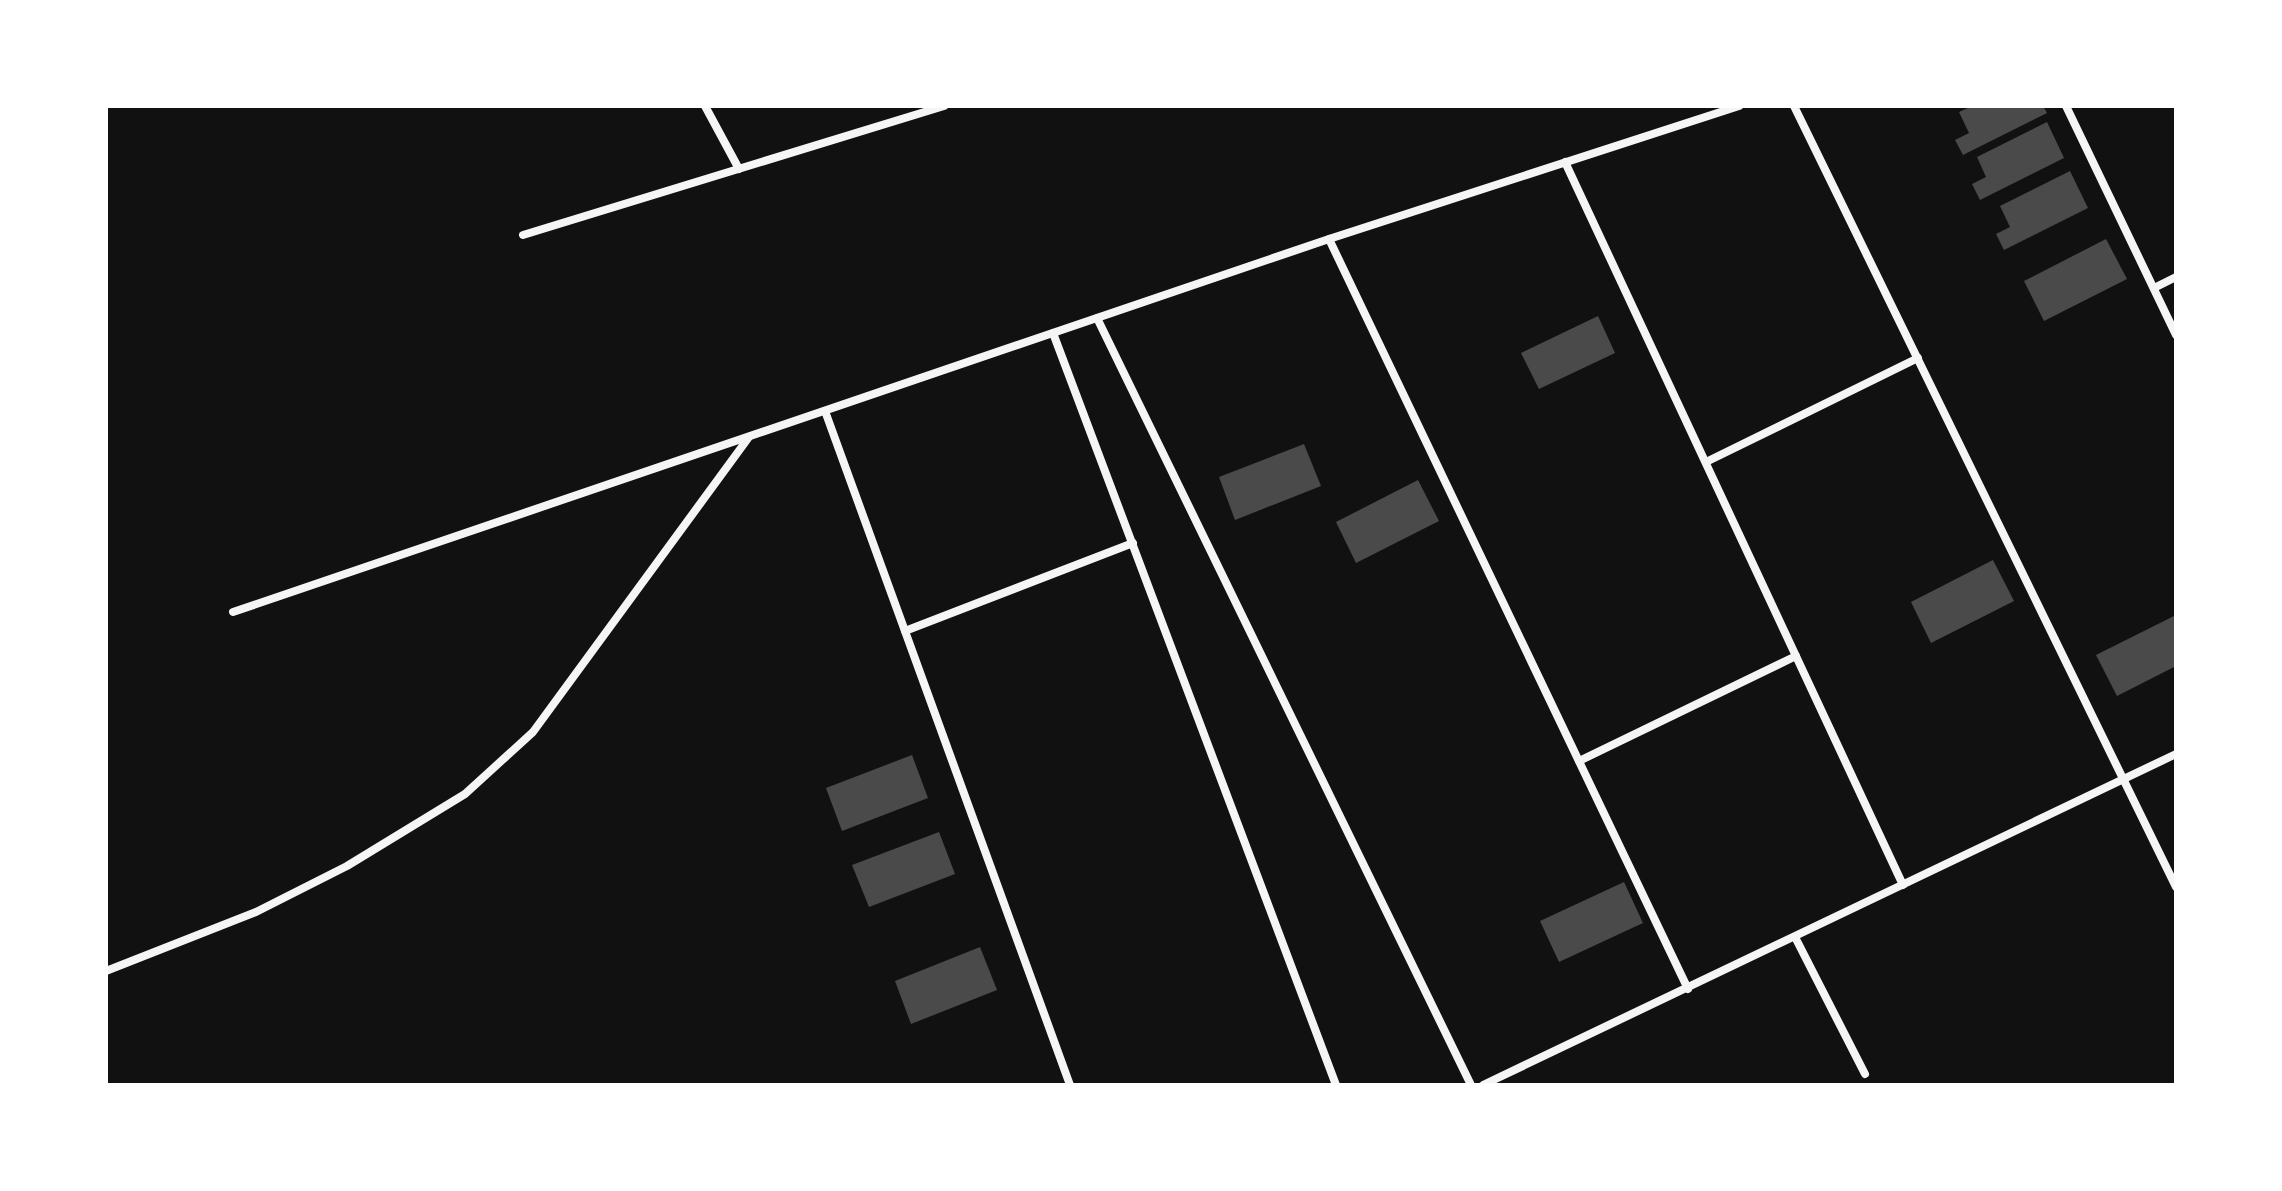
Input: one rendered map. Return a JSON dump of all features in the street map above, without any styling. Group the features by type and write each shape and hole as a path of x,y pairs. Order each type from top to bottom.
{"street":[{"path":"705,106 739,169"},
{"path":"523,235 944,106"},
{"path":"233,612 1329,239 1739,106"},
{"path":"1794,106 2176,887"},
{"path":"2066,106 2176,335"},
{"path":"1565,162 1903,885"},
{"path":"1329,239 1688,989"},
{"path":"2154,288 2176,277"},
{"path":"1097,318 1471,1085"},
{"path":"1053,333 1336,1085"},
{"path":"1706,462 1918,358"},
{"path":"825,411 1070,1085"},
{"path":"106,971 256,912 347,866 465,794 533,732 749,437"},
{"path":"905,631 1133,543"},
{"path":"1579,761 1796,656"},
{"path":"1483,1085 2176,754"},
{"path":"1795,937 1865,1074"}],"building":[{"path":"1972,106 2043,106 2047,113 1963,155 1955,140 1969,133 1959,112"},
{"path":"2047,122 2064,158 1980,200 1972,184 1986,177 1977,157"},
{"path":"2070,171 2088,208 2004,250 1996,234 2010,227 2000,206"},
{"path":"2106,239 2127,279 2044,321 2024,281"},
{"path":"1598,316 1615,353 1539,389 1521,353"},
{"path":"1304,444 1321,486 1235,520 1219,477"},
{"path":"1418,480 1439,521 1356,563 1336,522"},
{"path":"1993,560 2014,601 1931,643 1911,602"},
{"path":"2176,615 2176,666 2117,696 2096,655"},
{"path":"912,755 928,798 842,831 826,788"},
{"path":"939,832 955,874 869,907 852,865"},
{"path":"1624,882 1643,923 1559,962 1540,921"},
{"path":"980,947 997,990 911,1024 895,981"}]}
